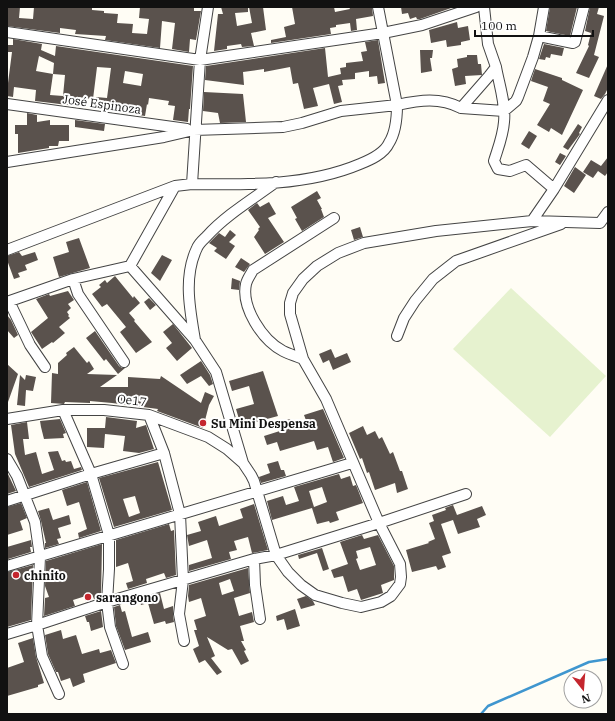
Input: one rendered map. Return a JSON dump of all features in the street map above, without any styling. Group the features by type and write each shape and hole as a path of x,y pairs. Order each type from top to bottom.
{"street":[{"path":"192,184 194,130 200,60 208,7"},
{"path":"7,250 175,186 192,184 235,185 277,182 331,175 368,161 381,153 389,144 393,136 398,105 378,7"},
{"path":"7,32 200,60 383,33 422,25 476,7"},
{"path":"484,7 488,44 496,67 504,111 501,139 494,161 498,169 510,171 526,165 554,189"},
{"path":"7,162 164,137 194,130 283,127 341,111 398,105 415,101 435,100 451,103 461,108 504,111 516,101 533,57 544,7"},
{"path":"538,36 573,43 575,42 584,7"},
{"path":"461,108 496,67"},
{"path":"532,221 554,189 608,100"},
{"name":"José Espinoza","path":"7,104 194,130"},
{"path":"196,340 189,308 188,285 190,265 197,246 229,216 277,182"},
{"path":"44,367 30,345 8,301 73,280 130,266 175,186"},
{"path":"130,266 196,340 216,372 243,463 251,475 258,491 276,555 288,572 301,585 315,595 361,607 381,602 391,596 398,588 401,577 400,564 379,523 352,463 326,399 303,359 290,314 290,303 296,288 317,266 338,253 364,243 436,231 532,221 604,225 608,212"},
{"path":"303,359 282,350 267,338 253,319 246,298 246,283 253,270 334,218"},
{"path":"397,336 404,318 415,301 433,280 456,261 565,222"},
{"path":"73,280 78,294 124,362"},
{"path":"63,410 91,474 109,535 107,602 110,627 124,664"},
{"name":"Oe17","path":"7,419 63,410 104,410 149,415 208,437 227,449 243,463"},
{"path":"149,415 164,453 180,514 183,580 179,614 184,641"},
{"path":"7,501 91,474 164,453"},
{"path":"7,460 17,476 35,522 40,557 37,625 42,656 59,694"},
{"path":"7,566 352,463"},
{"path":"7,634 107,602 254,559 276,555 466,494"},
{"path":"254,559 255,585 260,619"}],"green space":[{"path":"511,288 606,376 550,437 453,349"}],"building":[{"path":"7,7 20,7 19,18 33,19 34,7 92,7 92,10 118,14 117,23 133,24 132,33 147,34 149,19 139,18 140,7 194,7 194,11 201,11 196,40 190,39 189,52 172,49 175,23 162,21 160,48 105,40 106,36 75,34 76,30 60,28 60,33 7,26"},
{"path":"221,7 248,7 248,12 235,13 237,26 252,23 249,7 263,7 266,30 251,33 254,46 242,47 241,44 227,46 227,49 214,51 218,14 223,14"},
{"path":"292,7 334,7 335,12 350,9 349,7 372,7 373,16 356,19 357,30 351,31 350,23 336,25 336,27 330,28 331,34 271,43 271,40 286,37 284,27 295,24"},
{"path":"401,7 454,7 420,19 417,19 416,17 410,19 408,13 402,14"},
{"path":"550,7 577,7 570,36 546,31"},
{"path":"590,7 599,7 597,14 604,16 594,55 599,57 589,78 576,73 589,46 591,33 585,31"},
{"path":"457,22 458,28 468,26 470,40 461,42 461,45 447,47 446,40 431,43 429,30"},
{"path":"13,39 42,44 41,50 55,56 56,46 193,66 188,122 173,120 175,106 168,105 169,101 149,98 145,116 105,110 106,106 95,104 96,97 107,98 111,68 97,67 93,99 77,97 76,106 35,101 36,90 14,87 13,97 7,96 7,83 12,52 7,52 7,45 13,45","holes":["39,56 54,63 53,74 36,71","125,71 143,74 141,86 123,83","53,74 65,75 63,96 50,95"]},
{"path":"378,40 385,83 378,84 377,76 369,77 369,71 355,73 355,79 342,80 343,85 338,86 342,102 334,104 329,84 313,88 318,106 304,109 298,83 293,84 290,67 264,72 264,69 243,72 244,85 205,80 206,66 325,48 328,77 341,74 340,68 346,67 346,63 363,61 361,52 367,51 365,42"},
{"path":"544,44 564,48 562,56 551,54 550,58 546,57 545,60 539,59"},
{"path":"420,50 433,50 432,58 430,58 432,71 421,73"},
{"path":"467,55 477,55 478,64 481,64 482,75 465,76 466,84 455,86 452,69 458,67 457,59 467,57"},
{"path":"608,64 608,88 601,99 594,96"},
{"path":"535,69 562,78 562,80 583,90 562,135 551,128 549,132 537,125 550,104 543,101 548,87 531,81"},
{"path":"204,92 243,94 246,122 220,123 218,113 203,111"},
{"path":"27,113 37,115 37,122 50,120 50,125 69,125 69,141 59,141 58,146 49,146 49,148 18,153 18,134 15,134 15,125 27,125"},
{"path":"75,120 105,124 104,131 75,127"},
{"path":"578,124 582,127 579,133 580,134 568,150 563,147"},
{"path":"529,131 537,136 529,149 521,144"},
{"path":"560,153 566,156 560,165 555,162"},
{"path":"608,157 608,172 605,176 598,171 593,178 583,172 591,160 601,166"},
{"path":"575,167 586,175 574,193 564,186"},
{"path":"317,191 321,198 317,200 324,217 302,231 295,219 297,218 291,207"},
{"path":"269,202 276,214 268,218 284,242 265,254 254,237 260,227 248,210 257,203 260,207"},
{"path":"360,227 363,237 354,240 351,230"},
{"path":"230,230 236,235 229,242 235,246 226,259 214,251 217,248 209,243 219,233 225,237"},
{"path":"79,238 90,268 59,277 53,257 69,252 66,242"},
{"path":"19,252 22,256 35,252 38,260 25,265 27,270 18,273 20,277 14,279 7,256"},
{"path":"162,255 172,260 160,281 151,273"},
{"path":"241,258 250,264 244,272 235,267"},
{"path":"115,276 133,298 134,296 140,303 129,313 152,342 136,353 120,332 126,327 107,304 102,307 92,294 101,287 99,285 105,280 107,283"},
{"path":"232,278 240,281 239,290 231,289"},
{"path":"68,291 74,300 68,304 71,308 67,312 70,318 59,327 65,333 53,343 52,342 42,349 31,332 48,318 36,299 49,294 50,296"},
{"path":"149,298 156,305 150,310 144,302"},
{"path":"7,315 18,335 14,338 7,330"},
{"path":"173,324 192,348 177,361 166,348 172,343 163,332"},
{"path":"95,331 119,366 125,368 118,374 106,359 104,361 86,338"},
{"path":"74,347 87,363 89,361 94,369 87,374 117,375 100,387 128,387 128,377 160,379 161,376 201,403 205,392 214,396 209,405 203,428 157,411 158,409 90,401 90,403 51,403 52,373 58,374 58,363 67,355 66,353"},
{"path":"331,349 335,358 347,353 351,362 333,370 329,360 323,363 319,354"},
{"path":"201,361 210,375 213,384 209,386 201,376 187,384 180,375"},
{"path":"7,364 18,374 8,402 7,401"},
{"path":"263,371 278,416 241,426 236,409 254,404 249,386 232,391 229,381"},
{"path":"20,375 25,380 26,375 36,377 33,391 26,390 25,406 17,405"},
{"path":"323,409 344,458 333,462 328,447 317,450 314,441 280,451 277,442 267,445 264,436 283,430 280,422 290,419 294,428 307,423 304,415"},
{"path":"106,417 137,421 136,428 146,425 154,449 139,453 123,451 125,436 105,434 104,448 87,447 87,428 105,428"},
{"path":"60,419 66,433 63,434 64,438 44,439 40,421"},
{"path":"27,422 29,439 23,439 25,455 36,452 42,474 54,470 48,452 58,451 62,461 71,461 74,469 81,467 82,470 29,487 15,454 11,425"},
{"path":"363,426 367,435 375,431 379,439 382,437 390,454 393,452 400,471 402,471 408,489 397,493 395,483 375,490 369,472 367,473 362,458 360,459 349,433"},
{"path":"278,461 281,470 284,470 286,476 261,483 259,477 270,473 267,464"},
{"path":"158,462 172,510 114,527 99,478","holes":["135,496 140,513 129,517 123,499"]},
{"path":"7,472 16,491 7,494"},
{"path":"339,474 341,479 350,476 353,486 356,485 363,503 336,512 339,520 330,523 329,521 317,524 312,508 272,520 267,501 283,496 286,505 299,501 294,487","holes":["322,487 327,502 314,507 309,491"]},
{"path":"87,482 101,531 79,538 78,533 87,529 79,502 67,506 62,490"},
{"path":"21,503 27,518 20,521 23,530 7,535 7,507"},
{"path":"254,504 268,550 252,553 248,537 234,541 237,550 229,552 231,559 189,571 189,565 212,558 207,540 189,546 187,535 201,531 198,522 216,516 219,526 243,518 240,509"},
{"path":"453,505 457,515 482,506 486,515 477,519 480,527 458,534 453,520 441,524 451,553 442,556 446,567 438,570 436,566 412,572 406,550 429,543 428,542 435,539 429,523 434,521 432,515 446,510 445,508"},
{"path":"49,508 53,520 69,515 71,524 58,528 61,538 57,539 59,544 45,548 46,543 38,511"},
{"path":"169,524 171,531 174,530 176,575 166,578 164,573 146,579 147,583 128,589 126,583 133,581 128,563 116,567 116,540"},
{"path":"362,535 364,539 378,535 394,566 394,580 381,585 383,593 361,600 357,589 348,592 343,576 334,578 331,570 348,564 340,542","holes":["370,547 376,565 360,570 356,559 358,558 356,551"]},
{"path":"31,540 31,552 8,559 7,547"},
{"path":"102,544 101,597 94,599 92,594 73,600 75,606 44,616 45,598 49,597 45,586 46,561"},
{"path":"322,548 329,569 323,571 317,553 299,559 298,555"},
{"path":"33,565 31,620 7,627 7,572"},
{"path":"248,568 250,593 234,598 239,616 252,612 254,622 240,626 244,641 241,641 246,650 244,651 249,661 241,665 232,649 228,650 207,637 215,656 211,658 222,672 217,675 205,660 199,663 193,649 199,646 194,630 197,630 194,620 206,616 201,598 189,602 189,585","holes":["230,579 234,591 222,595 219,583"]},
{"path":"160,593 164,609 173,606 174,622 166,624 165,621 154,624 148,603 141,605 139,599"},
{"path":"306,596 313,601 315,605 301,609 297,599"},
{"path":"120,605 122,612 125,611 132,637 148,632 151,642 125,650 116,626 114,607"},
{"path":"295,609 300,626 287,630 284,619 277,621 276,616"},
{"path":"101,611 103,627 91,631 89,622 87,622 85,616"},
{"path":"61,630 63,639 76,635 82,654 99,649 100,653 111,650 116,663 83,674 85,682 73,687 70,678 61,681 58,672 56,672 48,654 45,635"},
{"path":"33,638 36,657 44,683 38,685 38,687 7,696 7,668 24,662 18,643"}],"waterway":[{"path":"481,714 488,706 589,662 608,659"}],"place":[{"name":"Su Mini Despensa","path":"203,423"},
{"name":"chinito","path":"16,575"},
{"name":"sarangono","path":"88,597"}]}
